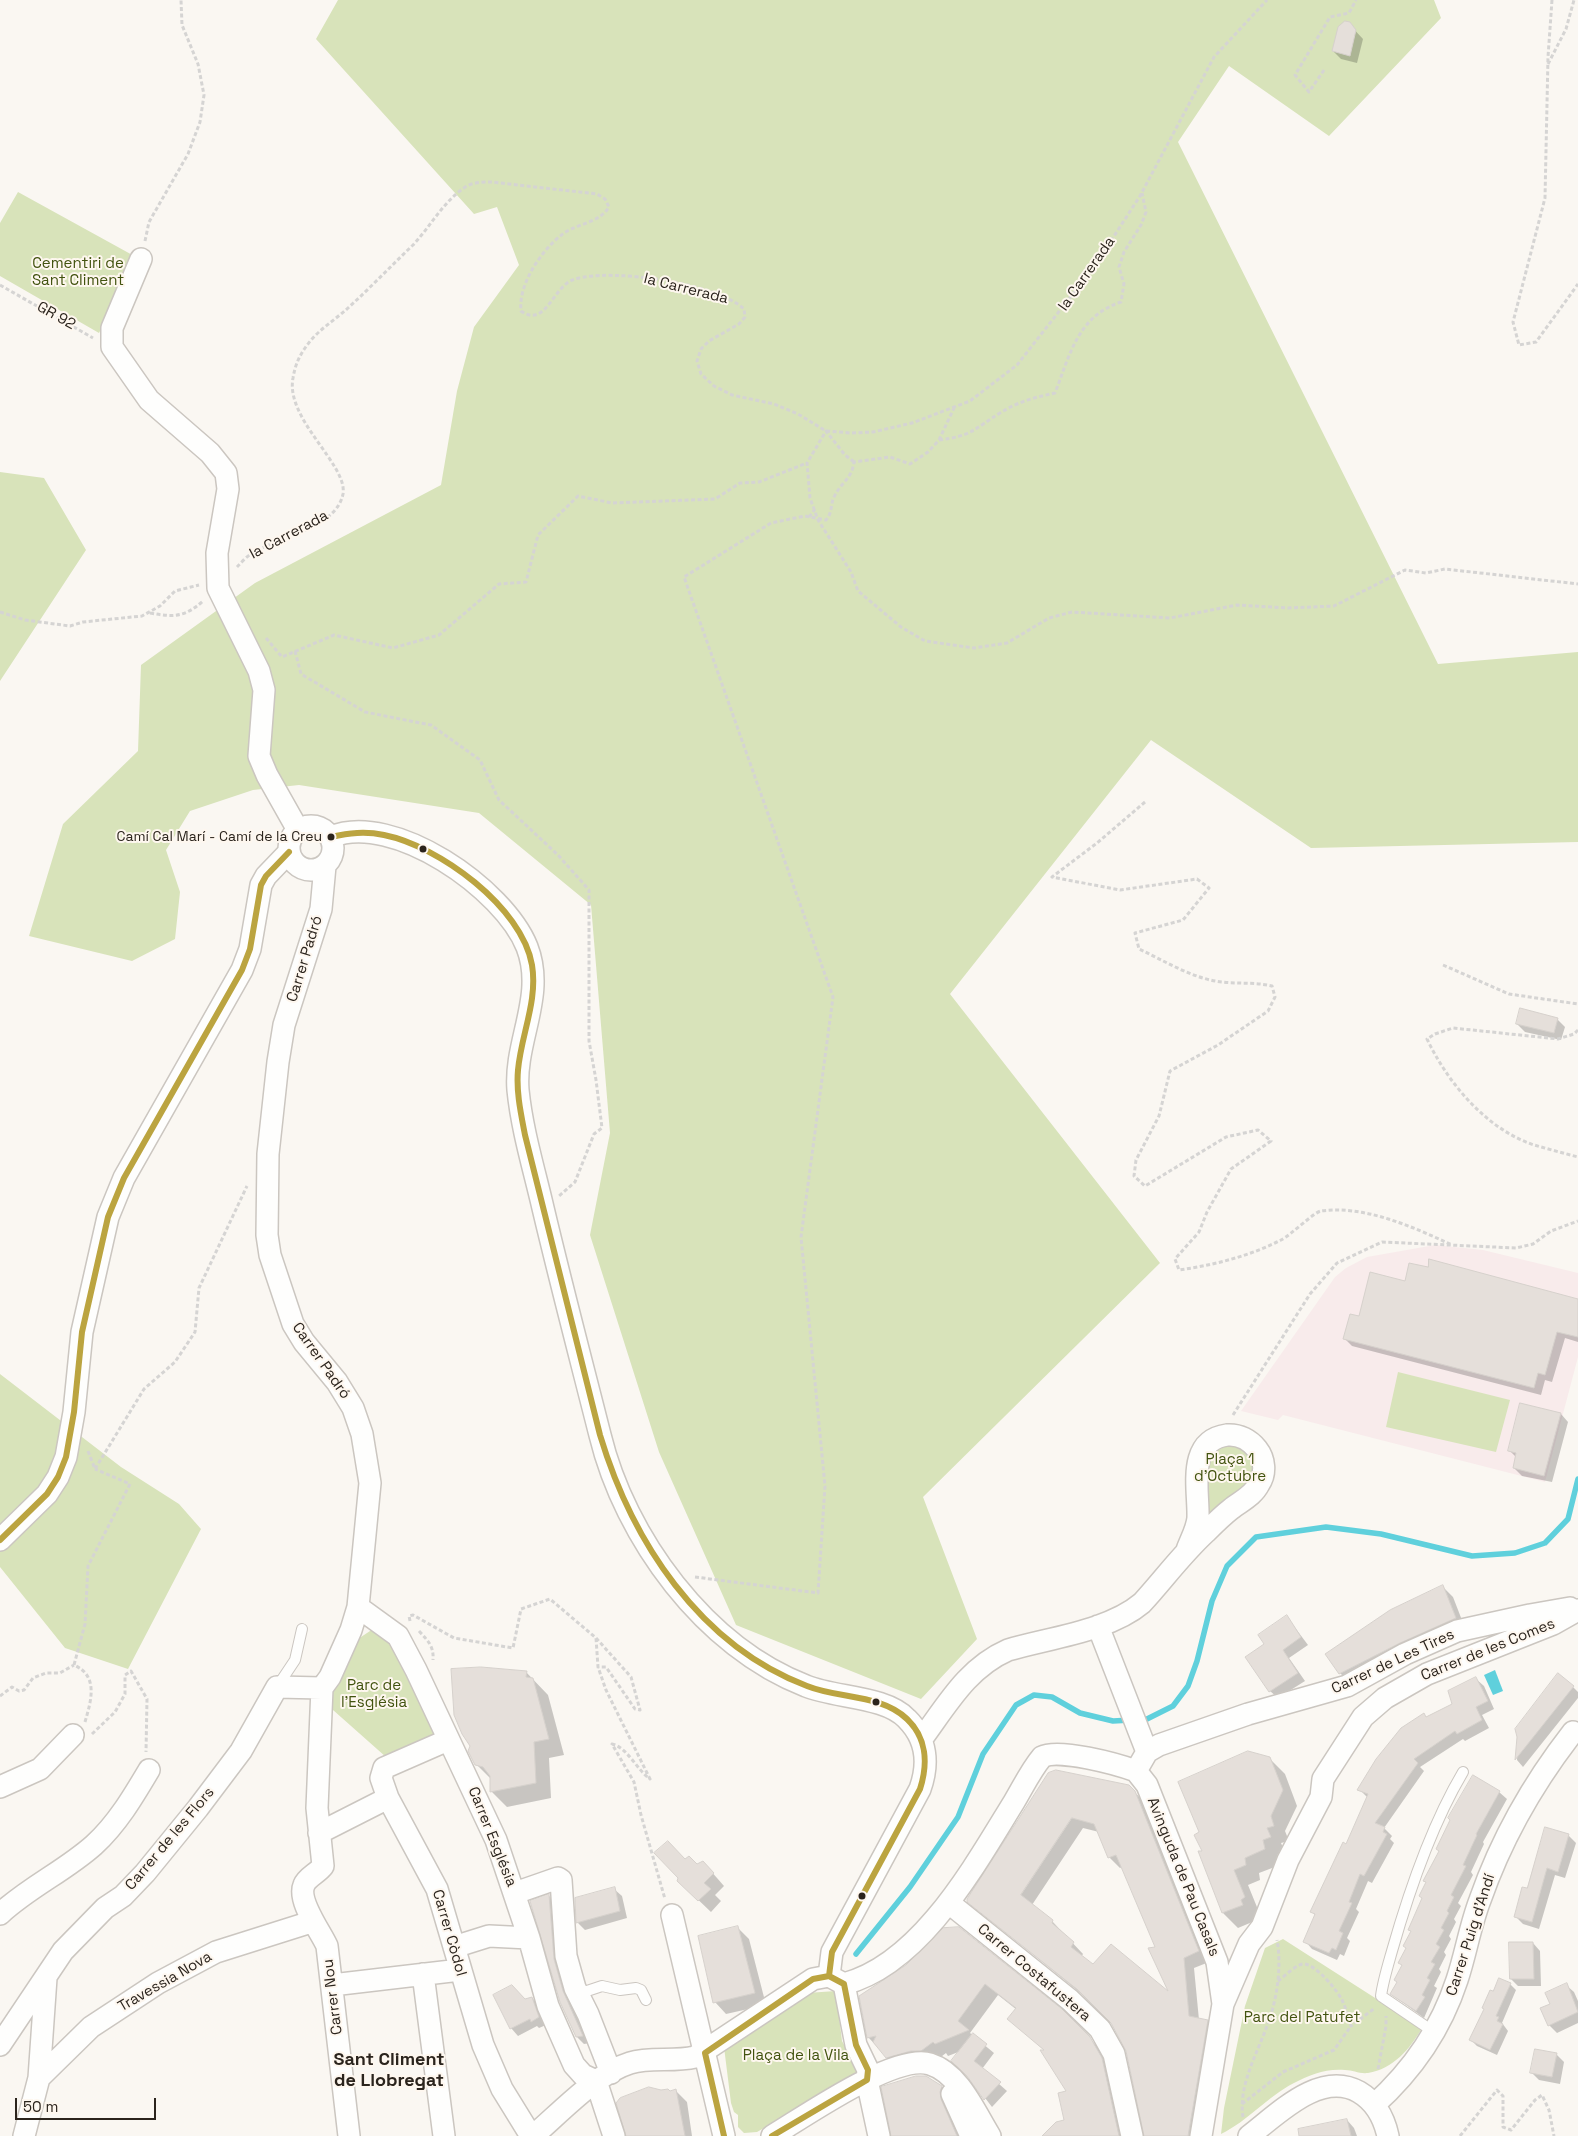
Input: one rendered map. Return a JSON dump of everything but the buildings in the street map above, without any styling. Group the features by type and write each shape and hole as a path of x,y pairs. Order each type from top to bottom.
{"street":[{"path":"141,259 112,328 112,347 149,400 210,453 226,473 228,489 216,553 218,588 259,671 264,690 259,756 267,776 298,830"},
{"path":"316,826 323,829 331,837 334,848 330,861 325,866 312,870 300,868 291,858 289,852 290,841 298,830 304,827 316,826"},
{"path":"331,837 346,831 374,834 402,841 441,859 471,879 498,903 519,930 525,942 530,955 534,980 533,1002 523,1042 518,1086 527,1144 609,1469 636,1527 667,1574 738,1648 759,1662 809,1688 889,1707 908,1719 921,1740 926,1767 920,1789 832,1952 836,1980 856,2045 868,2070 867,2080 879,2136"},
{"path":"0,1540 46,1494 63,1467 69,1446 82,1332 108,1217 116,1196 242,970 250,949 261,885 266,876 289,852"},
{"name":"Carrer Padró","path":"322,1688 330,1676 348,1637 358,1607 370,1483 362,1434 346,1395 304,1342 294,1324 270,1255 267,1234 268,1154 278,1062 284,1025 321,908 325,866"},
{"path":"921,1740 962,1684 985,1662 1008,1650 1098,1626 1135,1609 1187,1550 1232,1508 1255,1492 1264,1472 1263,1461 1259,1451 1252,1442 1242,1437 1231,1435 1219,1437 1209,1442 1202,1451 1197,1461 1198,1518 1187,1550"},
{"name":"Carrer Església","path":"358,1607 398,1636 416,1670 448,1740 483,1808 515,1893 548,2006 574,2065 583,2075 603,2077"},
{"name":"Carrer de Les Tires","path":"1148,1752 1159,1745 1248,1714 1347,1686 1404,1654 1457,1632 1530,1614 1578,1609"},
{"name":"Carrer de les Comes","path":"1223,2004 1249,1944 1262,1927 1288,1860 1321,1797 1322,1779 1363,1717 1385,1698 1427,1674 1545,1628 1578,1609"},
{"path":"537,2134 603,2077 632,2062 680,2061 704,2053 813,1978 855,1980 896,1956 949,1903 1042,1757 1048,1754 1061,1754 1136,1771 1148,1752 1098,1626"},
{"path":"278,1687 322,1688 317,1808 324,1858 323,1866 303,1886 311,1922"},
{"name":"Carrer de les Flors","path":"0,2045 63,1951 105,1908 127,1891 183,1828 241,1751 278,1687"},
{"name":"Carrer Puig d'Andí","path":"1374,2104 1410,2069 1434,2032 1450,2000 1480,1899 1494,1866 1524,1805 1550,1762 1573,1732"},
{"path":"0,1787 40,1769 73,1735"},
{"name":"Carrer Còdol","path":"448,1740 384,1768 381,1778 388,1798 437,1889 483,2044 502,2089 537,2134"},
{"path":"0,1914 15,1900 94,1845 126,1809 149,1770"},
{"name":"Avinguda de Pau Casals","path":"1136,1771 1147,1785 1217,1962 1223,2004 1201,2136"},
{"path":"319,1833 388,1798"},
{"path":"515,1893 558,1878 561,1880 566,1956 574,1988 588,2014 603,2077 614,2136"},
{"name":"Carrer Costafustera","path":"949,1903 1070,2000 1100,2029 1114,2054 1132,2136"},
{"path":"672,1915 724,2136"},
{"name":"Carrer Nou","path":"311,1922 327,1946 348,2136"},
{"name":"Travessia Nova","path":"39,2078 91,2027 158,1983 216,1952 311,1922"},
{"path":"454,1946 490,1936 529,1938"},
{"path":"1208,1938 1225,1947 1234,1949 1249,1944"},
{"path":"332,1985 460,1970"},
{"path":"423,1974 444,2136"},
{"path":"24,2136 39,2078 46,1978"},
{"path":"772,2136 889,2069 922,2063 930,2064 944,2072 959,2088 990,2136"},
{"path":"944,2072 970,2136"},
{"path":"1246,2128 1312,2091 1343,2085 1367,2097 1374,2104 1381,2114 1388,2136"}],"lane":[{"path":"278,1687 295,1660 302,1629"},
{"path":"1434,2032 1384,1999 1381,1996 1381,1991 1400,1924 1422,1864 1447,1804 1463,1772"},
{"path":"578,1994 602,1986 620,1990 636,1988 641,1990 646,2000"}],"path":[{"path":"141,259 149,222 188,154 200,122 204,96 198,64 182,25 181,0"},
{"name":"la Carrerada","path":"218,588 250,555 320,522 336,509 343,492 339,475 301,417 295,402 292,380 299,357 309,342 349,307 414,243 450,201 467,186 480,182 597,194 605,198 609,207 604,215 563,234 533,269 520,299 521,311 527,316 534,317 543,313 561,287 573,279 595,274 653,278 729,299 737,302 744,309 745,317 739,324 709,341 701,349 697,361 701,374 714,386 732,395 774,404 798,414 826,431 873,432 912,423 955,407 988,389 1017,366 1031,350 1094,267 1142,192 1214,57 1267,0"},
{"path":"1324,70 1309,92 1295,74 1330,17 1348,13 1356,0"},
{"path":"1552,0 1548,65 1545,198 1513,322 1519,345 1536,342 1578,284"},
{"path":"1548,65 1566,29 1574,0"},
{"path":"939,440 956,438 977,430 1000,412 1030,398 1055,393 1078,336 1092,317 1104,308 1121,302 1124,284 1119,267 1124,252 1141,225 1146,212 1142,192"},
{"name":"GR 92","path":"0,285 112,347"},
{"path":"955,407 939,440 928,452 910,464 890,457 854,462 845,455 826,431 808,463 809,491 818,520 851,572 858,591 900,627 925,641 974,648 1007,643 1049,618 1072,612 1170,618 1237,605 1288,608 1334,606 1405,570 1426,573 1445,569 1578,584"},
{"path":"667,1574 818,1593 825,1486 801,1237 833,997 684,577 771,523 809,517 826,520 832,514 833,498 853,473 854,462"},
{"path":"260,630 282,657 334,636 393,648 439,635 499,584 526,582 538,535 578,496 612,503 715,499 740,484 759,482 808,463"},
{"path":"809,517 815,509"},
{"path":"150,613 174,591 182,588 196,585 218,588"},
{"path":"0,612 25,620 70,626 84,622 134,617 150,613 174,617 193,610 218,588"},
{"path":"1145,802 1052,877 1120,890 1197,879 1209,888 1183,920 1135,933 1139,949 1191,973 1221,982 1256,982 1272,986 1276,997 1268,1011 1218,1045 1170,1071 1159,1116 1136,1160 1134,1176 1145,1186 1226,1137 1258,1130 1271,1141 1232,1169 1207,1212 1199,1232 1175,1259 1180,1270 1213,1265 1282,1240 1319,1211 1360,1211 1421,1231 1452,1245"},
{"path":"1443,965 1509,994 1578,1004"},
{"path":"1578,1030 1574,1034 1558,1039 1452,1028 1434,1034 1427,1039 1448,1074 1488,1119 1510,1134 1533,1144 1578,1157"},
{"path":"95,1469 144,1389 175,1362 195,1332 199,1288 249,1182"},
{"path":"1219,1437 1310,1294 1337,1263 1382,1242 1516,1248 1533,1244 1551,1230 1578,1221"},
{"path":"0,1696 12,1687 20,1692 24,1690 33,1678 46,1673 60,1673 74,1665 86,1624 88,1566 130,1484 95,1469 86,1445"},
{"path":"416,1670 430,1666 434,1651 431,1644 410,1621 409,1616 413,1615 454,1638 513,1648 521,1609 550,1599 596,1638 631,1677 640,1710 635,1709 606,1667 598,1667"},
{"path":"596,1638 598,1667 606,1690 650,1779 642,1773 623,1751 612,1744 634,1782 641,1816 661,1888 672,1915"},
{"path":"73,1735 85,1724 93,1690 85,1672 74,1665"},
{"path":"73,1735 83,1738 96,1732 115,1712 125,1694 125,1675 131,1671 147,1699 145,1745 149,1770"},
{"path":"1246,2128 1241,2106 1248,2076 1268,2025 1278,1981 1277,1942 1274,1932 1262,1927"},
{"path":"1278,1981 1299,1966 1306,1964 1326,1978 1342,2000 1351,2026"},
{"path":"1241,2106 1284,2072 1334,2050 1351,2026 1374,2007 1386,2016 1378,2069"},
{"path":"1460,2136 1497,2090 1503,2096 1504,2127 1511,2130 1535,2100 1542,2095 1549,2110 1554,2136"}],"shaded area":[{"path":"1435,1245 1483,1250 1578,1273 1578,1357 1545,1482 1283,1415 1278,1420 1241,1411 1335,1277 1346,1268 1367,1257"}],"green space":[{"path":"338,0 1434,0 1441,18 1329,136 1229,66 1178,142 1438,664 1578,652 1578,842 1311,848 1151,740 950,994 1160,1263 923,1497 977,1639 921,1699 736,1625 659,1452 590,1235 610,1133 591,905 479,813 299,785 253,790 190,811 166,850 180,892 175,939 132,961 29,936 63,824 138,751 141,665 255,583 441,485 457,391 474,327 519,265 497,207 474,214 316,39"},
{"name":"Cementiri de Sant Climent","path":"18,192 136,257 99,333 0,276 0,223"},
{"path":"0,472 44,478 86,550 0,681"},
{"path":"1398,1372 1510,1400 1496,1452 1386,1427"},
{"path":"0,1374 121,1467 179,1504 201,1529 128,1669 65,1648 0,1567"},
{"name":"Plaça 1 d'Octubre","path":"1230,1441 1252,1453 1254,1478 1208,1523 1207,1454"},
{"name":"Parc de l'Església","path":"373,1629 391,1641 435,1734 433,1740 386,1757 333,1710 329,1709 329,1699 358,1639"},
{"name":"Parc del Patufet","path":"1283,1939 1422,2028 1412,2043 1393,2063 1368,2073 1332,2070 1306,2077 1285,2088 1231,2129 1221,2134 1224,2108 1245,2006 1265,1948"},
{"name":"Plaça de la Vila","path":"836,1991 842,2041 859,2073 757,2132 744,2133 738,2127 738,2115 734,2112 731,2103 724,2047 807,1993"}],"water":[{"path":"1495,1670 1503,1691 1493,1695 1484,1675"}],"waterway":[{"path":"1140,1719 1147,1719 1173,1706 1188,1686 1197,1661 1212,1601 1227,1566 1256,1537 1326,1527 1381,1534 1472,1556 1515,1553 1545,1543 1568,1519 1578,1479"},
{"path":"856,1954 910,1887 958,1817 983,1754 1016,1705 1034,1695 1052,1697 1080,1713 1113,1721 1131,1720"}],"transit line":[{"path":"331,837 357,833 384,835 406,841 429,852 475,882 495,901 512,922 525,943 532,965 533,978 531,1005 518,1070 519,1103 525,1135 600,1435 614,1475 631,1513 651,1550 675,1585 702,1617 734,1644 768,1668 819,1690 885,1705 907,1719 919,1734 925,1761 920,1789 832,1952 829,1976"},
{"path":"0,1540 47,1494 58,1477 66,1457 74,1412 82,1332 108,1217 124,1178 242,970 250,949 261,885 266,876 289,852"},
{"path":"724,2136 705,2053 813,1979 829,1976"},
{"path":"772,2136 867,2080 868,2070 856,2045 844,1984 829,1976"}],"place":[{"name":"Camí Cal Marí - Camí de la Creu","path":"331,837"}],"district":[{"name":"Sant Climent de Llobregat","path":"389,2070"}]}
